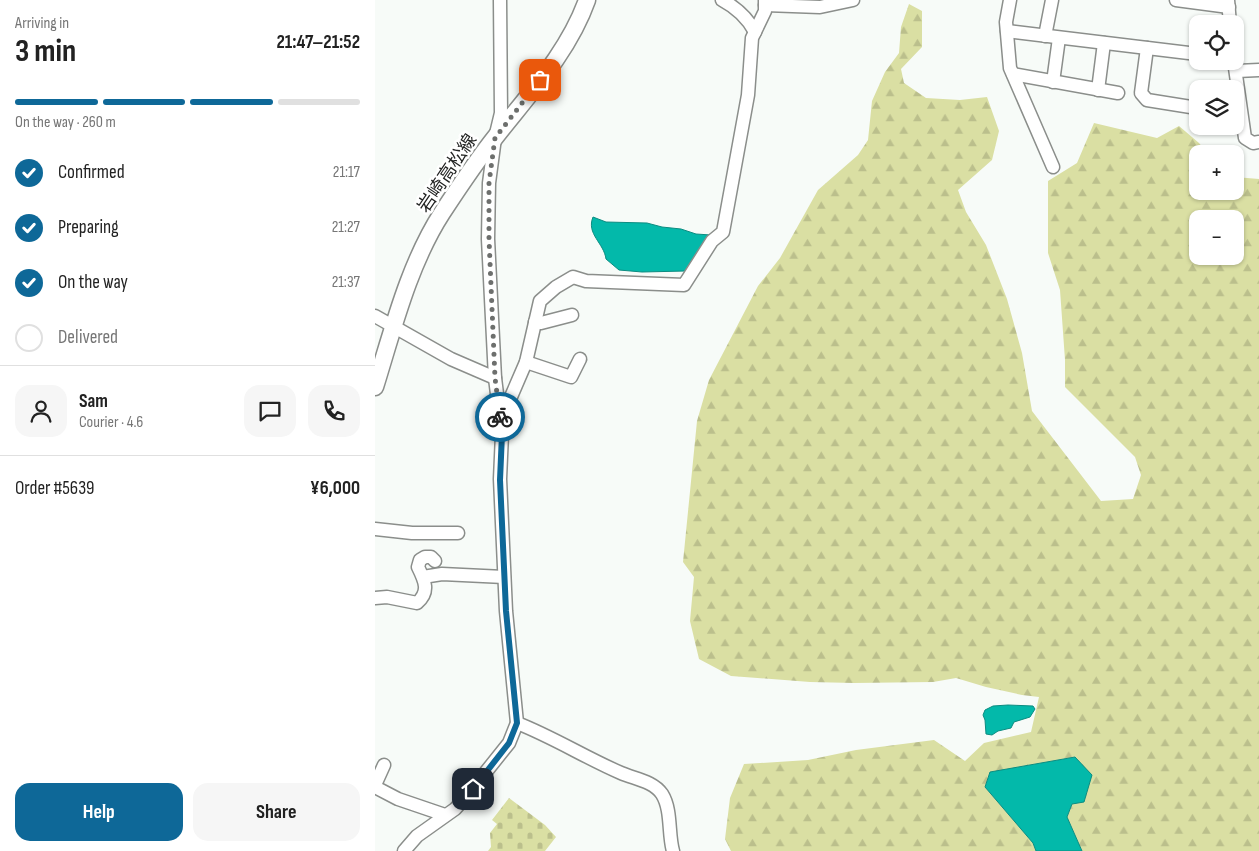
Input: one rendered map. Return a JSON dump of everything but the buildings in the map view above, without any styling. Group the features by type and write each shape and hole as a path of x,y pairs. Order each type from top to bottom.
{"main road":[{"name":"岩崎高松線","path":"375,387 401,302 423,250 441,215 495,138 565,45 587,0"}],"street":[{"path":"404,851 417,836 455,809 509,743 517,723 506,611 500,480 502,434 495,378 489,269 488,206 495,138 501,113 500,0"},
{"path":"722,0 733,6 747,18 755,32"},
{"path":"501,420 526,362 540,301 556,287 573,277 586,281 684,285 713,241 723,232 748,94 752,38 765,11 765,3 820,6 853,0"},
{"path":"1010,0 1006,22 1011,68 1053,167"},
{"path":"1045,36 1052,0"},
{"path":"1176,0 1228,4"},
{"path":"1007,31 1189,53"},
{"path":"1053,82 1059,38"},
{"path":"1098,90 1105,43"},
{"path":"1147,48 1141,93 1147,100 1189,107"},
{"path":"1244,67 1259,70"},
{"path":"1013,74 1118,93"},
{"path":"1244,134 1245,138 1253,143 1259,142"},
{"path":"535,322 541,323 572,315"},
{"path":"375,316 451,359 495,378"},
{"path":"526,362 571,377 580,359"},
{"path":"375,530 412,533 458,533"},
{"path":"375,598 387,597 417,603 423,598 426,589 418,567 420,560 425,557 431,557 435,561"},
{"path":"423,577 442,574 504,577"},
{"path":"517,723 540,732 657,789 666,804 673,851"},
{"path":"384,765 375,786 398,799 445,816"}],"green space":[{"path":"909,4 922,11 922,47 901,69 904,83 926,98 960,100 987,97 999,131 992,160 958,190 966,212 986,245 1007,299 1022,353 1032,411 1101,501 1133,499 1141,475 1135,457 1065,387 1060,290 1048,253 1048,181 1077,163 1094,123 1157,138 1179,126 1201,145 1189,145 1189,200 1244,200 1244,178 1259,179 1259,851 1082,851 1067,817 1072,804 1075,757 990,773 985,787 1033,843 1036,851 731,851 725,839 730,798 744,764 808,760 856,750 934,740 965,761 984,743 1031,732 1039,697 986,687 956,678 933,682 854,683 810,682 731,676 699,659 690,621 694,577 683,562 697,421 709,380 758,286 780,258 818,190 858,155 868,140 872,101 885,72 899,53 901,27"},
{"path":"509,798 545,825 556,837 545,851 488,851 491,847 490,833 497,824 492,820"}],"water":[{"path":"593,217 606,222 647,223 681,229 696,234 711,235 686,271 642,272 619,270 606,259 605,253 592,228"},
{"path":"993,706 1033,706 1035,709 1030,717 1014,722 1011,728 998,731 992,735 986,734 983,715 985,710"},
{"path":"1075,757 1092,775 1084,802 1072,804 1067,817 1082,851 1036,851 1033,843 985,787 990,772"}],"way so far":[{"path":"500,417 495,378 489,269 489,183 495,138 540,80"}],"route":[{"path":"473,789 509,743 517,723 512,688 506,611 500,480 502,434 500,417"}]}
